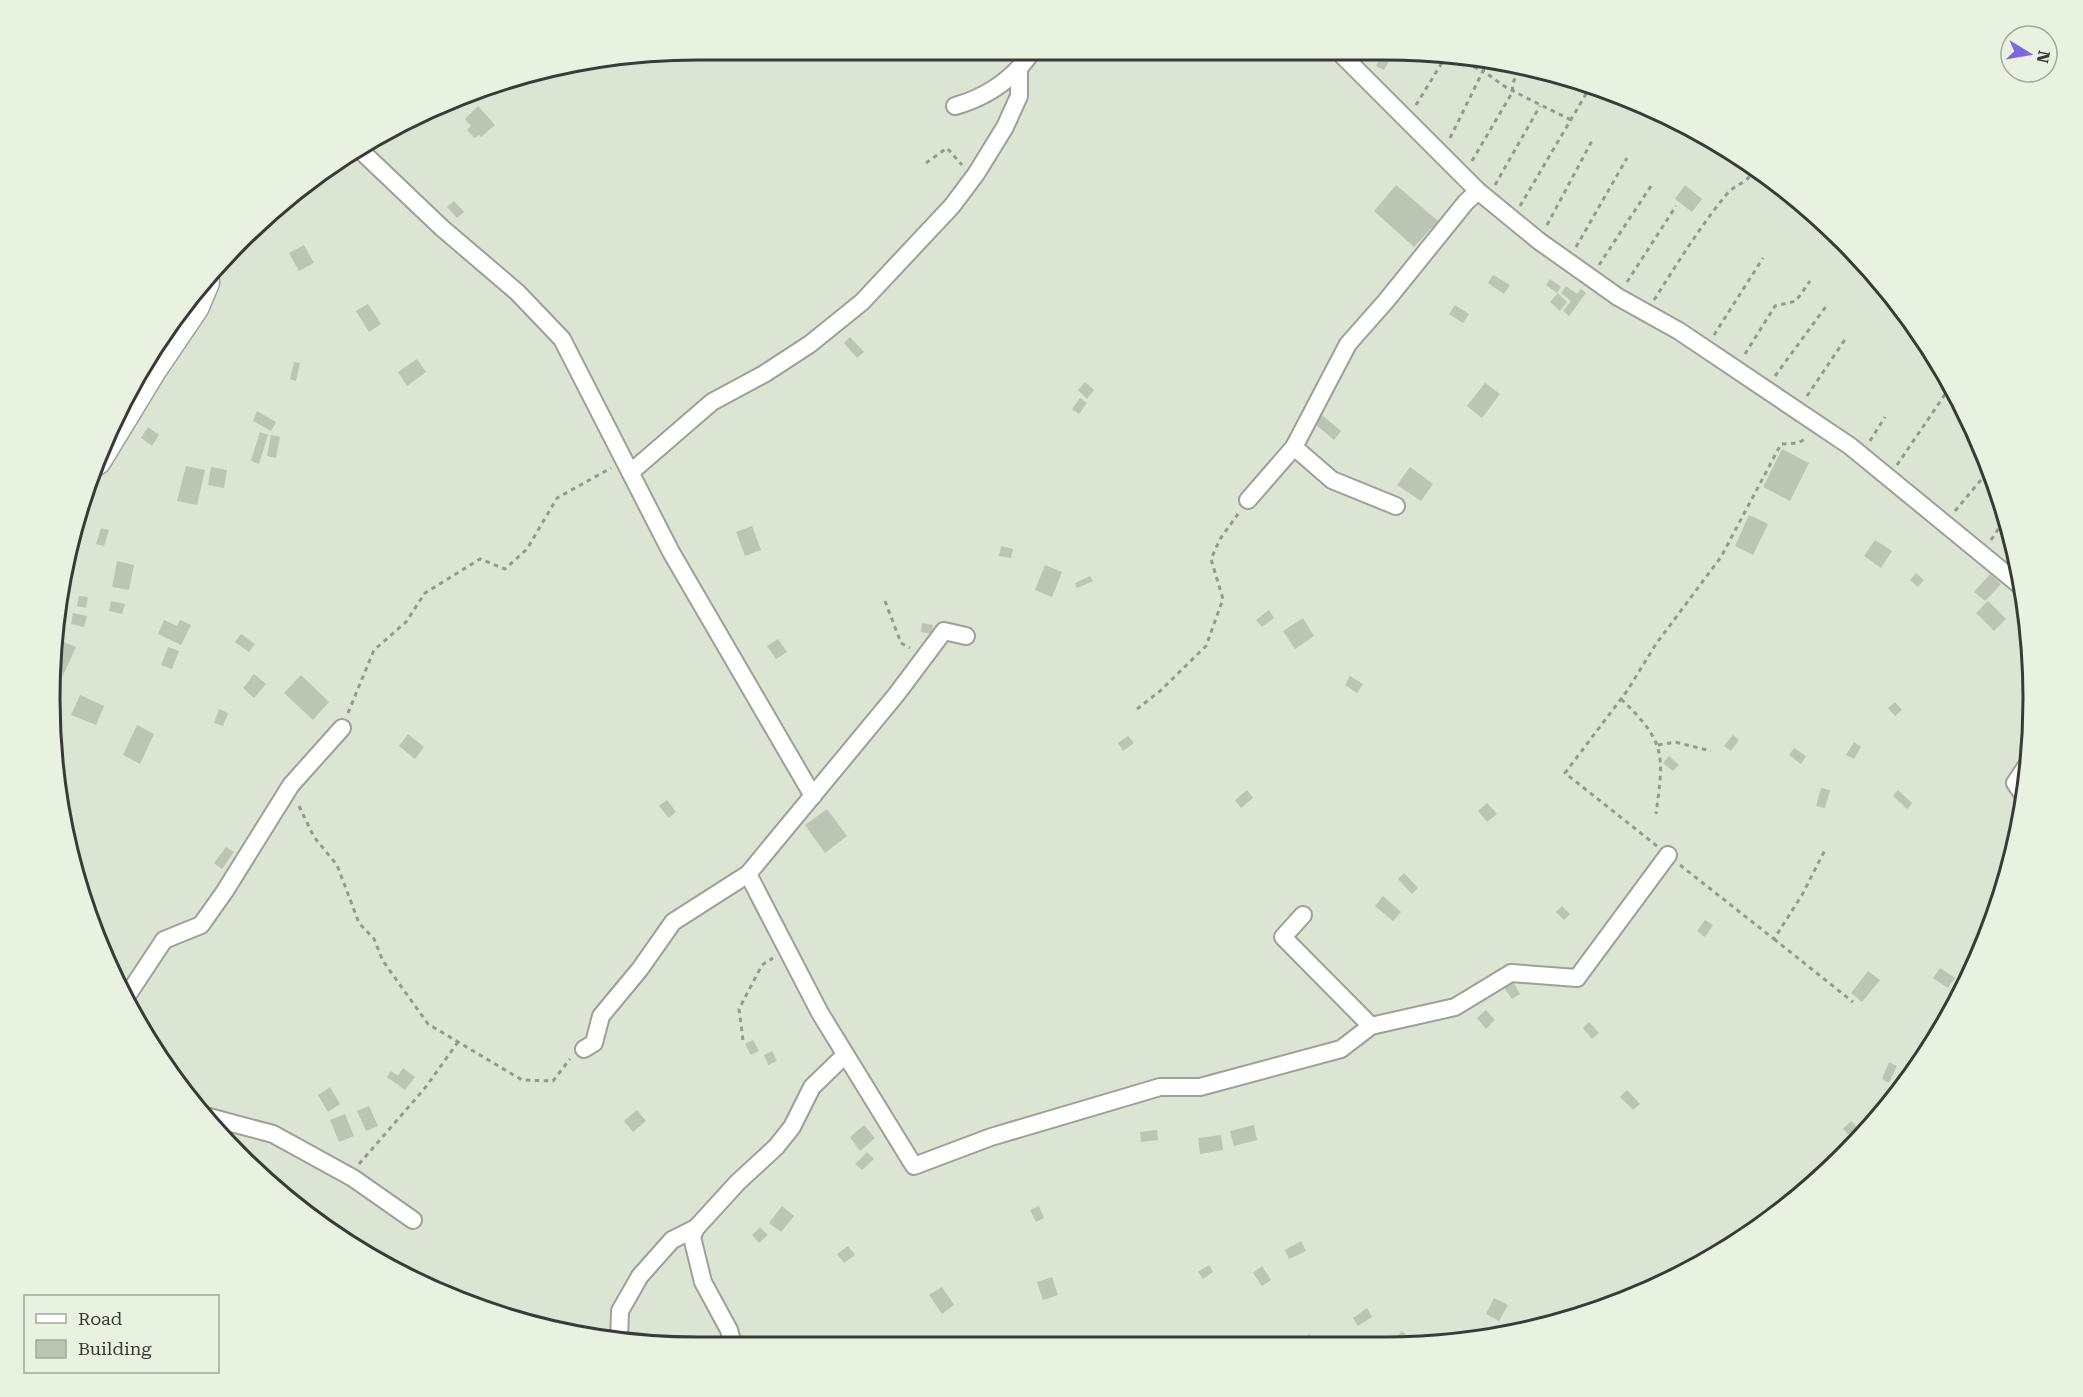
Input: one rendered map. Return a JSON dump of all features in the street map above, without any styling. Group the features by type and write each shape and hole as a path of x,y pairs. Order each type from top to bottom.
{"highway":[{"path":"164,350 175,334"}],"street":[{"path":"955,106 979,99 1019,70 1026,60"},
{"path":"1347,60 1406,122 1512,220 1591,279 1679,331 1824,428 1889,476 2012,578"},
{"path":"628,466 712,402 764,374 810,344 862,302 952,206 976,174 1005,127 1019,96 1019,70"},
{"path":"365,155 442,228 517,292 562,339 671,552 813,796"},
{"path":"1248,500 1294,447 1348,344 1394,292 1466,201 1483,195"},
{"path":"1294,447 1332,480 1396,506"},
{"path":"584,1049 594,1044 601,1016 640,969 673,922 748,874 944,631 966,636"},
{"path":"131,990 164,940 201,925 225,891 291,785 342,728"},
{"path":"748,874 845,1055 914,1166 991,1137 1160,1087 1200,1087 1341,1049 1371,1026 1455,1007 1511,973 1577,978 1668,855"},
{"path":"1303,915 1283,937 1371,1026"},
{"path":"731,1337 704,1282 692,1238 696,1228 738,1182 776,1147 792,1127 812,1087 845,1055"},
{"path":"218,1120 273,1134 348,1176 413,1220"},
{"path":"619,1332 620,1311 640,1276 672,1240 696,1228"}],"path":[{"path":"1406,122 1444,63"},
{"path":"1470,65 1540,106 1571,120"},
{"path":"1442,153 1484,68"},
{"path":"1463,175 1513,91 1512,85 1517,74"},
{"path":"1512,220 1586,93"},
{"path":"1483,195 1540,106"},
{"path":"1539,241 1593,139"},
{"path":"926,163 947,148 959,163 976,174"},
{"path":"1567,262 1628,158"},
{"path":"1647,313 1698,230 1729,192 1748,182 1751,177"},
{"path":"1591,279 1651,186"},
{"path":"1618,297 1676,206"},
{"path":"1705,350 1763,258"},
{"path":"1735,370 1775,306 1796,301 1810,281"},
{"path":"1766,389 1827,305"},
{"path":"1798,410 1846,338"},
{"path":"1889,476 1945,394"},
{"path":"1861,455 1885,417"},
{"path":"1824,428 1798,443 1781,444 1721,557 1656,645 1621,699 1565,773 1853,1002"},
{"path":"342,728 374,650 406,622 425,594 480,559 505,569 527,549 557,498 628,466"},
{"path":"1943,522 1983,477"},
{"path":"1137,709 1160,691 1206,646 1223,599 1211,559 1220,539 1248,500"},
{"path":"1983,552 1999,527"},
{"path":"885,601 902,643 924,657"},
{"path":"1621,699 1644,721 1658,745 1661,780 1656,814"},
{"path":"1658,745 1675,742 1710,751"},
{"path":"303,772 297,802 314,837 337,865 359,923 374,939 383,961 428,1024 522,1080 553,1081 566,1062 584,1049"},
{"path":"1774,939 1802,895 1826,848"},
{"path":"743,1041 739,1009 762,965 787,949"},
{"path":"348,1176 424,1088 458,1042"}],"building":[{"path":"1379,60 1389,61 1384,70 1376,66"},
{"path":"478,106 495,125 481,137 479,135 474,138 467,130 471,126 465,119"},
{"path":"1396,185 1438,221 1414,247 1374,211"},
{"path":"1685,185 1702,199 1692,212 1675,199"},
{"path":"454,201 464,212 457,218 447,207"},
{"path":"304,245 314,263 299,271 289,253"},
{"path":"1493,275 1510,285 1504,294 1488,283"},
{"path":"1550,279 1561,287 1557,293 1546,285"},
{"path":"1566,286 1577,294 1581,289 1586,293 1569,316 1563,311 1571,301 1561,293"},
{"path":"1558,293 1567,302 1560,311 1550,302"},
{"path":"368,304 381,324 369,332 356,311"},
{"path":"1455,305 1469,314 1463,323 1449,314"},
{"path":"850,337 864,352 857,358 844,343"},
{"path":"417,359 426,372 407,386 398,372"},
{"path":"294,362 300,363 296,381 290,379"},
{"path":"1085,382 1094,390 1087,399 1078,390"},
{"path":"1485,383 1500,394 1482,418 1467,406"},
{"path":"1080,398 1087,403 1079,414 1072,409"},
{"path":"257,411 276,422 271,431 253,421"},
{"path":"1322,415 1341,431 1334,440 1315,424"},
{"path":"148,427 159,435 152,446 141,438"},
{"path":"260,432 268,435 259,464 251,461"},
{"path":"271,435 280,437 276,458 267,456"},
{"path":"1782,449 1809,463 1790,501 1763,487"},
{"path":"186,466 205,470 197,505 177,501"},
{"path":"211,467 227,470 224,488 208,485"},
{"path":"1410,467 1433,484 1421,501 1397,485"},
{"path":"1749,515 1768,524 1753,555 1735,546"},
{"path":"752,526 761,550 745,556 736,532"},
{"path":"101,528 109,530 104,546 96,544"},
{"path":"1875,540 1892,551 1881,568 1864,556"},
{"path":"1001,546 1013,549 1011,558 999,556"},
{"path":"117,561 134,565 129,590 112,587"},
{"path":"1045,565 1062,572 1052,597 1035,590"},
{"path":"1916,573 1924,580 1918,587 1910,580"},
{"path":"1990,574 2001,584 1985,601 1974,592"},
{"path":"1090,576 1093,581 1077,588 1075,583"},
{"path":"79,596 88,597 86,608 77,606"},
{"path":"111,601 125,604 122,614 109,611"},
{"path":"1988,601 2006,619 1994,631 1976,613"},
{"path":"1269,610 1274,618 1262,627 1256,620"},
{"path":"73,613 87,616 84,627 71,624"},
{"path":"1303,618 1314,636 1295,649 1283,631"},
{"path":"164,620 177,626 180,620 191,625 181,645 158,634"},
{"path":"922,623 933,625 932,634 921,632"},
{"path":"241,634 255,644 249,652 235,642"},
{"path":"778,639 787,652 776,659 767,646"},
{"path":"62,641 76,647 60,681"},
{"path":"168,647 179,651 172,669 161,665"},
{"path":"254,674 266,684 254,698 243,688"},
{"path":"301,675 329,702 313,720 284,693"},
{"path":"1350,676 1363,684 1357,693 1345,685"},
{"path":"80,695 104,706 96,725 71,715"},
{"path":"1895,702 1902,710 1895,716 1888,708"},
{"path":"219,709 228,713 223,726 214,723"},
{"path":"137,725 154,734 140,764 123,755"},
{"path":"408,734 424,747 415,759 399,746"},
{"path":"1733,735 1739,740 1731,751 1724,746"},
{"path":"1128,736 1134,743 1123,751 1118,743"},
{"path":"1854,742 1861,747 1854,759 1846,755"},
{"path":"1794,748 1806,756 1801,764 1789,755"},
{"path":"1669,756 1679,765 1673,771 1663,763"},
{"path":"1821,788 1830,790 1825,808 1816,806"},
{"path":"1247,790 1253,798 1241,808 1235,800"},
{"path":"1898,790 1912,803 1907,809 1893,796"},
{"path":"667,800 676,812 669,818 659,806"},
{"path":"1487,803 1497,814 1487,822 1478,811"},
{"path":"827,809 847,836 825,853 805,825"},
{"path":"226,847 234,852 222,869 214,863"},
{"path":"1404,873 1418,888 1412,894 1398,879"},
{"path":"1383,896 1401,912 1393,921 1375,906"},
{"path":"1562,906 1570,914 1564,920 1556,912"},
{"path":"1705,920 1713,925 1705,937 1697,931"},
{"path":"1940,968 1955,978 1948,988 1933,978"},
{"path":"1868,971 1880,980 1862,1002 1851,993"},
{"path":"1512,980 1520,994 1512,999 1503,986"},
{"path":"1486,1010 1495,1020 1486,1029 1477,1018"},
{"path":"1589,1022 1599,1033 1592,1039 1583,1028"},
{"path":"753,1040 759,1051 751,1055 745,1044"},
{"path":"772,1051 777,1061 768,1065 764,1055"},
{"path":"1889,1062 1897,1066 1889,1083 1882,1079"},
{"path":"403,1068 415,1077 405,1090 387,1077 391,1071 398,1076"},
{"path":"330,1087 340,1104 328,1112 318,1095"},
{"path":"1627,1090 1640,1104 1633,1110 1620,1097"},
{"path":"369,1106 378,1126 366,1131 357,1111"},
{"path":"637,1110 646,1121 633,1132 624,1121"},
{"path":"345,1114 354,1136 339,1142 330,1120"},
{"path":"1851,1121 1857,1127 1850,1136 1843,1129"},
{"path":"864,1125 875,1138 860,1151 850,1137"},
{"path":"1254,1125 1257,1140 1234,1146 1230,1131"},
{"path":"1157,1130 1158,1140 1141,1142 1140,1132"},
{"path":"1221,1135 1223,1150 1200,1154 1198,1138"},
{"path":"867,1152 874,1159 862,1170 855,1164"},
{"path":"782,1206 794,1216 781,1232 769,1223"},
{"path":"1039,1206 1044,1218 1036,1222 1030,1210"},
{"path":"760,1227 768,1235 759,1243 752,1235"},
{"path":"1301,1241 1306,1251 1289,1259 1285,1250"},
{"path":"848,1246 855,1255 844,1263 837,1254"},
{"path":"1209,1265 1213,1272 1203,1279 1198,1272"},
{"path":"1262,1266 1271,1280 1262,1286 1253,1273"},
{"path":"1052,1277 1058,1295 1043,1300 1037,1282"},
{"path":"942,1287 954,1305 942,1314 929,1295"},
{"path":"1494,1298 1508,1305 1499,1321 1486,1314"},
{"path":"1367,1308 1372,1317 1358,1326 1353,1318"},
{"path":"1402,1331 1408,1336 1396,1337"}]}
